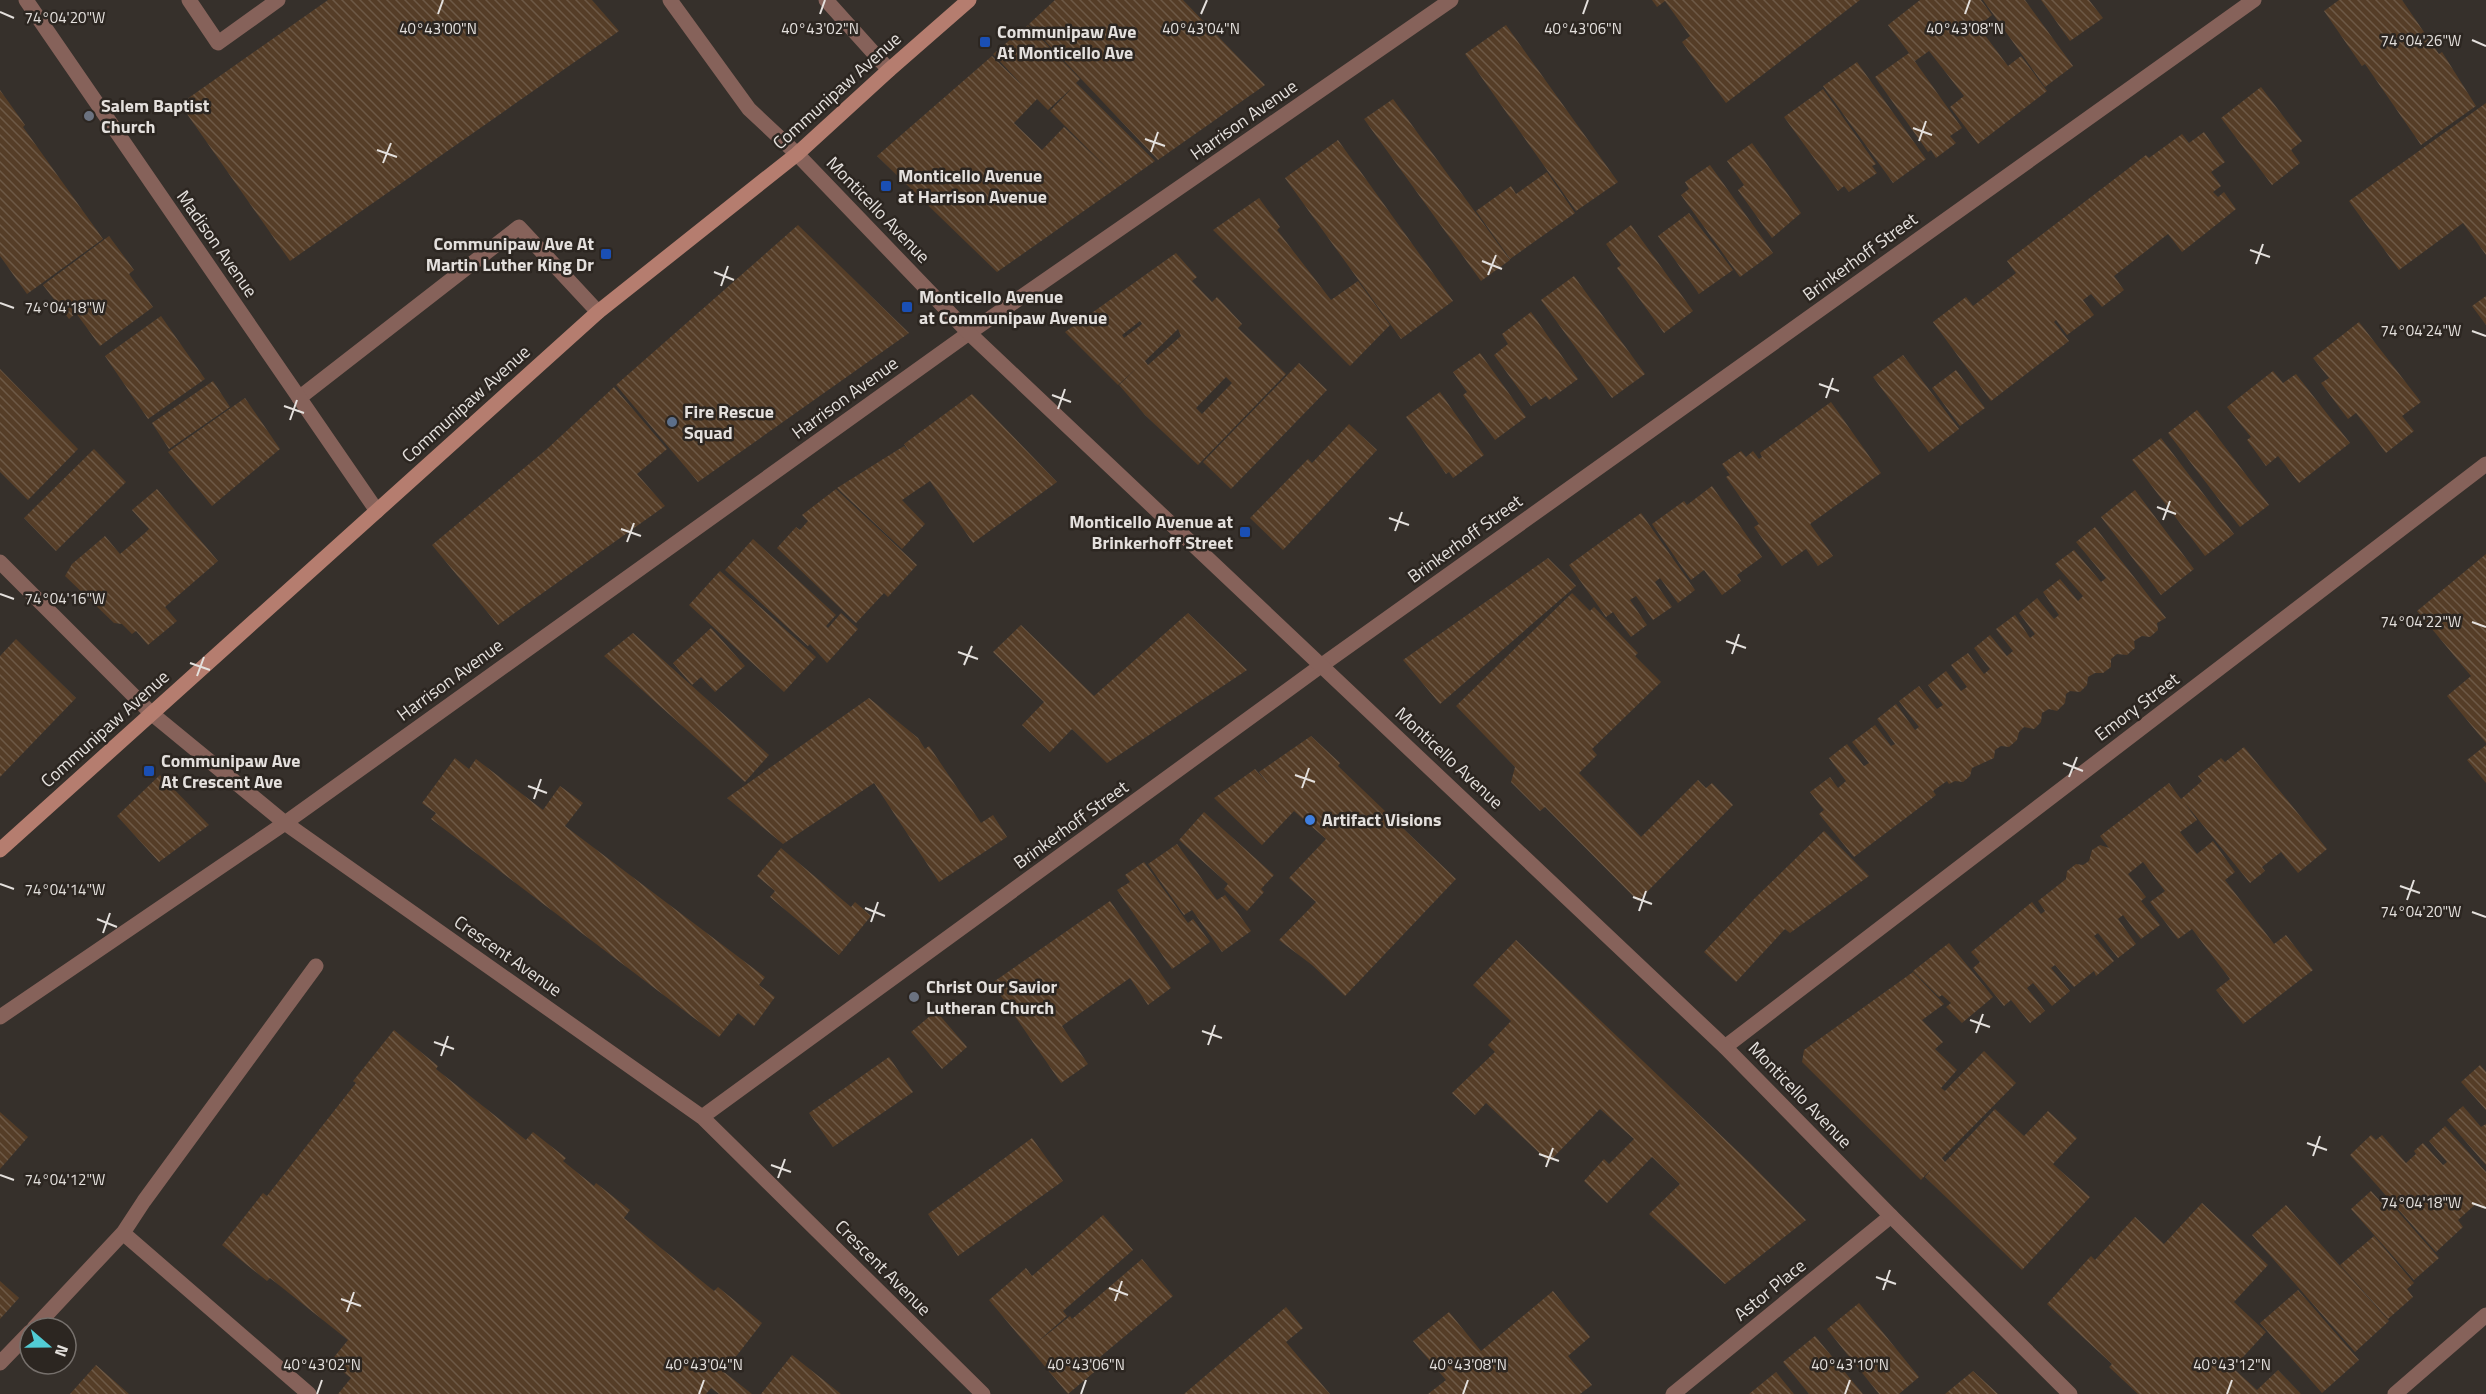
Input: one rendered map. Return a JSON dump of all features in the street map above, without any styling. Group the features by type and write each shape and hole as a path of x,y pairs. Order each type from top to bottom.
{"main road":[{"name":"Communipaw Avenue","path":"0,850 598,312 797,154 969,0"}],"street":[{"name":"Madison Avenue","path":"26,0 377,511"},
{"path":"189,0 218,43 278,0"},
{"name":"Monticello Avenue","path":"670,0 749,109 797,154 969,333 1725,1047 2070,1394"},
{"path":"826,0 889,70"},
{"name":"Harrison Avenue","path":"0,1017 285,823 969,333 1451,0"},
{"name":"Brinkerhoff Street","path":"702,1117 1322,665 2254,0"},
{"path":"299,398 519,227 598,312"},
{"name":"Emory Street","path":"1725,1047 2486,464"},
{"name":"Crescent Avenue","path":"0,562 151,712 285,823 702,1117 984,1394"},
{"path":"45,1316 123,1233 316,966"},
{"name":"Astor Place","path":"1673,1394 1891,1216"},
{"path":"123,1233 309,1394"},
{"path":"2395,1394 2486,1315"},
{"path":"0,1363 18,1344"}],"building":[{"path":"328,0 592,0 619,31 290,261 180,104"},
{"path":"1055,0 1183,0 1265,85 1158,160 1029,24"},
{"path":"1652,0 1860,0 1726,103 1682,42 1690,36 1665,1 1657,7"},
{"path":"1920,0 1981,0 1992,15 1978,26 2008,66 2021,56 2047,91 1978,144 1950,107 1964,96 1929,51 1915,61 1888,25"},
{"path":"1983,0 2025,0 2073,66 2045,87"},
{"path":"2041,0 2089,0 2103,18 2070,41"},
{"path":"2339,0 2402,0 2439,54 2442,52 2476,106 2421,145 2365,64 2362,66 2324,11"},
{"path":"1028,25 1080,79 1076,83 1155,161 997,272 877,156 992,56 1023,86 993,54","holes":["1074,86 1050,111 1113,174 1064,127 1042,150 1014,123 1037,99 1048,110"]},
{"path":"1506,25 1618,182 1576,211 1465,54"},
{"path":"1909,53 1962,128 1950,136 1956,143 1936,158 1931,150 1928,152 1875,77"},
{"path":"1857,62 1926,159 1893,183 1823,86"},
{"path":"2261,87 2302,141 2291,150 2300,163 2272,185 2221,118"},
{"path":"1823,89 1876,164 1872,166 1877,173 1849,192 1844,186 1838,191 1784,117"},
{"path":"0,90 25,125 23,127 103,239 27,294 0,256"},
{"path":"1393,99 1510,260 1481,281 1364,119"},
{"path":"2486,103 2486,255 2463,223 2399,270 2349,201"},
{"path":"2204,132 2225,162 2211,172 2221,186 2213,192 2218,197 2224,192 2236,209 2182,252 2168,234 2114,276 2124,290 2102,307 2091,294 2083,300 2094,315 2067,335 2056,320 2054,322 2069,341 1991,401 1933,322 1966,297 1973,306 2016,273 2007,261 2146,155 2149,158 2182,134 2189,143"},
{"path":"1338,140 1453,301 1401,339 1285,178"},
{"path":"1752,143 1801,213 1772,238 1738,190 1744,185 1727,161"},
{"path":"1710,165 1773,253 1740,277 1681,195 1689,189 1685,182"},
{"path":"1547,172 1575,213 1510,259 1476,211 1511,186 1516,194"},
{"path":"1259,198 1280,227 1277,230 1331,300 1358,281 1390,325 1350,366 1213,230"},
{"path":"1689,213 1733,270 1699,294 1658,236"},
{"path":"798,225 909,333 698,482 616,385"},
{"path":"1631,225 1693,311 1664,333 1617,268 1621,265 1606,244"},
{"path":"109,236 134,270 129,274 153,307 100,346 76,313 69,319 43,285"},
{"path":"1176,253 1197,277 1192,281 1212,302 1217,297 1242,324 1238,328 1286,374 1198,465 1145,415 1119,385 1139,366 1118,385 1065,332","holes":["1140,321 1142,324 1124,338 1122,335","1178,329 1181,336 1148,365 1145,361","1226,377 1232,383 1202,414 1196,408"]},
{"path":"1574,276 1645,374 1612,398 1541,300"},
{"path":"2486,296 2486,325 2472,306"},
{"path":"1531,312 1578,379 1549,400 1546,396 1531,406 1494,355 1508,344 1502,334"},
{"path":"161,316 205,379 148,419 105,356"},
{"path":"2359,322 2421,402 2402,416 2414,431 2386,453 2356,413 2348,419 2321,383 2329,378 2313,358"},
{"path":"1480,353 1526,417 1495,440 1463,395 1467,392 1453,372"},
{"path":"1903,355 1959,429 1929,452 1873,377"},
{"path":"1299,363 1327,390 1231,489 1203,462"},
{"path":"0,369 78,449 28,500 0,472"},
{"path":"1956,370 1985,408 1960,426 1932,388"},
{"path":"2273,371 2283,383 2296,374 2350,443 2299,483 2278,456 2266,466 2247,440 2251,437 2227,407"},
{"path":"213,381 230,407 169,449 152,423"},
{"path":"614,387 667,449 637,474 665,506 498,625 432,545 547,449"},
{"path":"1440,392 1484,455 1453,478 1449,472 1446,474 1406,417"},
{"path":"972,394 1057,482 973,543 930,481 902,500 925,524 902,549 837,488 904,446 910,453 904,444"},
{"path":"245,398 280,449 212,506 168,452"},
{"path":"1831,402 1881,473 1810,524 1833,556 1818,566 1806,549 1782,566 1754,527 1759,524 1726,477 1730,475 1722,464 1741,451 1746,457 1753,451 1759,459 1762,457 1760,453"},
{"path":"2197,410 2269,505 2240,527 2168,433"},
{"path":"1349,424 1377,450 1283,550 1250,518 1308,459 1312,463"},
{"path":"2161,438 2234,534 2205,556 2132,460"},
{"path":"94,449 126,482 56,551 24,518"},
{"path":"1712,486 1762,557 1737,575 1741,581 1722,595 1704,570 1691,580 1652,524 1684,501 1687,505"},
{"path":"157,489 218,561 165,607 177,621 148,645 136,631 132,634 122,624 114,623 65,576 72,564 105,536 120,554 145,533 149,529 132,510"},
{"path":"836,489 917,565 888,597 884,593 856,623 777,548 796,527 800,530 808,521 802,515"},
{"path":"2135,490 2194,569 2161,595 2101,517"},
{"path":"1641,513 1695,590 1678,603 1660,578 1655,582 1672,607 1653,620 1636,596 1630,600 1647,625 1631,637 1613,612 1606,617 1569,565"},
{"path":"2095,527 2166,618 2157,623 2158,630 2150,637 2142,636 2134,641 2135,648 2127,655 2117,654 2111,659 2111,667 2103,673 2095,673 2088,677 2087,685 2080,692 2070,691 2066,694 2065,703 2057,711 2049,709 2042,713 2041,722 2034,729 2024,727 2019,732 2017,740 2009,747 2001,746 1995,750 1994,758 1972,768 1970,776 1963,782 1955,781 1949,784 1947,781 1933,791 1936,795 1854,857 1819,814 1824,810 1810,792 1830,777 1838,788 1846,781 1829,758 1847,744 1864,766 1869,763 1852,742 1875,725 1891,746 1895,744 1877,719 1896,704 1915,730 1919,727 1899,701 1919,686 1937,709 1943,705 1928,685 1946,671 1961,691 1967,687 1951,665 1968,653 1984,674 1990,669 1974,648 1990,635 2007,656 2013,651 1996,629 2015,615 2030,638 2035,634 2019,613 2037,598 2054,619 2059,615 2043,592 2060,579 2078,601 2083,596 2055,564 2074,550 2101,582 2106,578 2076,542"},
{"path":"753,539 836,615 826,626 828,628 841,613 858,629 827,663 810,644 808,646 725,570"},
{"path":"2486,554 2486,743 2447,696 2471,676 2417,611"},
{"path":"1548,558 1576,586 1440,704 1403,660"},
{"path":"720,571 816,657 784,692 689,605"},
{"path":"1572,593 1590,611 1594,607 1638,653 1635,656 1661,682 1592,749 1597,755 1579,773 1641,837 1698,780 1706,788 1712,783 1733,805 1638,901 1545,807 1540,811 1511,782 1515,767 1456,706"},
{"path":"1188,613 1247,670 1107,763 1072,729 1050,752 1022,725 1044,702 993,652 1021,625 1094,696"},
{"path":"711,628 745,666 715,692 701,677 692,685 673,663"},
{"path":"633,633 769,755 745,782 604,656"},
{"path":"16,639 76,698 0,777 0,656"},
{"path":"869,698 918,738 925,749 929,746 981,823 993,815 1007,837 939,882 874,783 783,844 727,798"},
{"path":"1311,736 1340,763 1338,766 1456,879 1345,996 1312,965 1279,940 1316,902 1289,878 1326,839 1294,811 1262,845 1214,798 1255,769 1271,787 1259,772"},
{"path":"2486,745 2486,783 2467,760"},
{"path":"2244,747 2327,849 2298,873 2281,852 2262,867 2265,871 2250,883 2184,802 2197,820 2180,832 2197,854 2213,841 2235,872 2225,880 2274,944 2286,935 2313,970 2243,1024 2216,990 2230,979 2192,929 2178,939 2150,902 2165,891 2143,862 2128,874 2146,897 2141,901 2160,925 2141,939 2123,915 2118,919 2136,944 2118,958 2098,933 2094,936 2114,961 2096,976 2094,971 2074,987 2055,965 2051,968 2070,991 2052,1006 2033,983 2027,988 2045,1011 2030,1023 2011,1000 2004,1006 1973,968 1980,962 1971,952 2032,902 2041,914 2045,911 2038,901 2066,879 2067,871 2076,864 2083,865 2089,861 2092,850 2100,845 2109,848 2100,836 2169,783 2181,799 2202,781 2198,776 2221,758 2225,762"},
{"path":"455,758 469,769 476,759 543,810 560,786 583,803 565,826 765,977 759,985 775,997 754,1026 738,1013 719,1037 431,819 436,813 422,803"},
{"path":"160,775 209,825 159,862 117,816"},
{"path":"1204,812 1274,875 1261,889 1264,892 1247,911 1224,889 1228,884 1179,840"},
{"path":"1824,831 1869,876 1790,933 1785,929 1736,982 1704,952 1754,899"},
{"path":"1177,844 1217,900 1225,895 1251,931 1222,952 1192,910 1184,915 1148,864"},
{"path":"781,848 851,907 855,902 871,916 839,955 770,897 775,891 757,876"},
{"path":"1144,862 1188,923 1193,919 1210,942 1172,969 1117,890 1130,882 1125,875"},
{"path":"1110,901 1171,988 1148,1005 1130,978 1062,1026 1088,1064 1061,1083 992,983"},
{"path":"1516,940 1751,1164 1806,1220 1725,1284 1649,1214 1680,1184 1652,1157 1607,1203 1584,1181 1604,1159 1609,1164 1634,1139 1600,1109 1549,1162 1486,1103 1475,1115 1452,1093 1495,1052 1488,1045 1511,1021 1473,985"},
{"path":"1949,943 1993,997 1962,1023 1946,1007 1951,1003 1942,995 1939,997 1913,971"},
{"path":"1913,972 1944,1004 1922,1020 1943,1042 1935,1049 1957,1070 1941,1088 1945,1091 1984,1051 2016,1083 1942,1158 1945,1162 1995,1109 2024,1136 2048,1111 2077,1138 2053,1164 2090,1197 2022,1270 1925,1177 1934,1166 1921,1180 1802,1062 1804,1050"},
{"path":"936,1011 967,1047 942,1069 911,1032"},
{"path":"394,1030 438,1066 436,1069 526,1140 533,1132 566,1158 563,1161 594,1186 596,1183 630,1210 624,1218 714,1291 718,1287 762,1323 724,1372 752,1394 719,1394 711,1388 706,1394 338,1394 351,1378 330,1362 348,1340 270,1278 267,1281 222,1245 263,1193 267,1196 356,1083 353,1081"},
{"path":"889,1057 913,1092 833,1147 809,1113"},
{"path":"2480,1065 2486,1072 2486,1110 2461,1082"},
{"path":"2463,1106 2481,1127 2486,1124 2486,1165 2447,1120"},
{"path":"0,1112 28,1137 0,1169"},
{"path":"2445,1126 2486,1172 2486,1206 2482,1209 2477,1203 2458,1220 2463,1227 2436,1252 2350,1155 2371,1135 2376,1140 2382,1135 2406,1163 2423,1143 2443,1165 2447,1162 2429,1141"},
{"path":"1032,1138 1063,1181 958,1256 928,1214"},
{"path":"2371,1191 2389,1211 2394,1207 2439,1258 2414,1280 2351,1209"},
{"path":"2202,1203 2268,1265 2234,1302 2266,1332 2233,1368 2257,1390 2278,1370 2301,1394 2138,1394 2109,1367 2112,1364 2047,1304 2091,1256 2095,1260 2135,1217 2164,1244"},
{"path":"2286,1205 2389,1321 2355,1352 2252,1235"},
{"path":"1103,1215 1133,1250 1063,1311 1067,1316 1035,1344 1070,1316 1072,1319 1142,1259 1173,1296 1100,1357 1105,1363 1068,1394 989,1300 1026,1268 1032,1276"},
{"path":"2374,1236 2414,1283 2407,1289 2413,1297 2388,1319 2340,1265"},
{"path":"0,1281 19,1298 0,1319"},
{"path":"2298,1290 2359,1360 2322,1393 2260,1323"},
{"path":"1553,1291 1590,1337 1568,1356 1592,1385 1580,1394 1428,1394 1446,1380 1413,1341 1449,1312 1481,1351"},
{"path":"1859,1303 1919,1377 1899,1394 1879,1394 1827,1329"},
{"path":"1286,1307 1303,1328 1286,1342 1330,1394 1184,1394"},
{"path":"1815,1336 1863,1394 1809,1394 1783,1362"},
{"path":"792,1355 841,1394 761,1394"},
{"path":"96,1365 129,1394 70,1394"},
{"path":"1973,1371 1998,1394 1945,1394"},
{"path":"1776,1372 1794,1394 1749,1394"}],"place":[{"name":"Communipaw Ave At Monticello Ave","path":"985,42"},
{"name":"Salem Baptist Church","path":"89,116"},
{"name":"Monticello Avenue at Harrison Avenue","path":"886,186"},
{"name":"Communipaw Ave At Martin Luther King Dr","path":"606,254"},
{"name":"Monticello Avenue at Communipaw Avenue","path":"907,307"},
{"name":"Fire Rescue Squad","path":"672,422"},
{"name":"Monticello Avenue at Brinkerhoff Street","path":"1245,532"},
{"name":"Communipaw Ave At Crescent Ave","path":"149,771"},
{"name":"Artifact Visions","path":"1310,820"},
{"name":"Christ Our Savior Lutheran Church","path":"914,997"}]}
